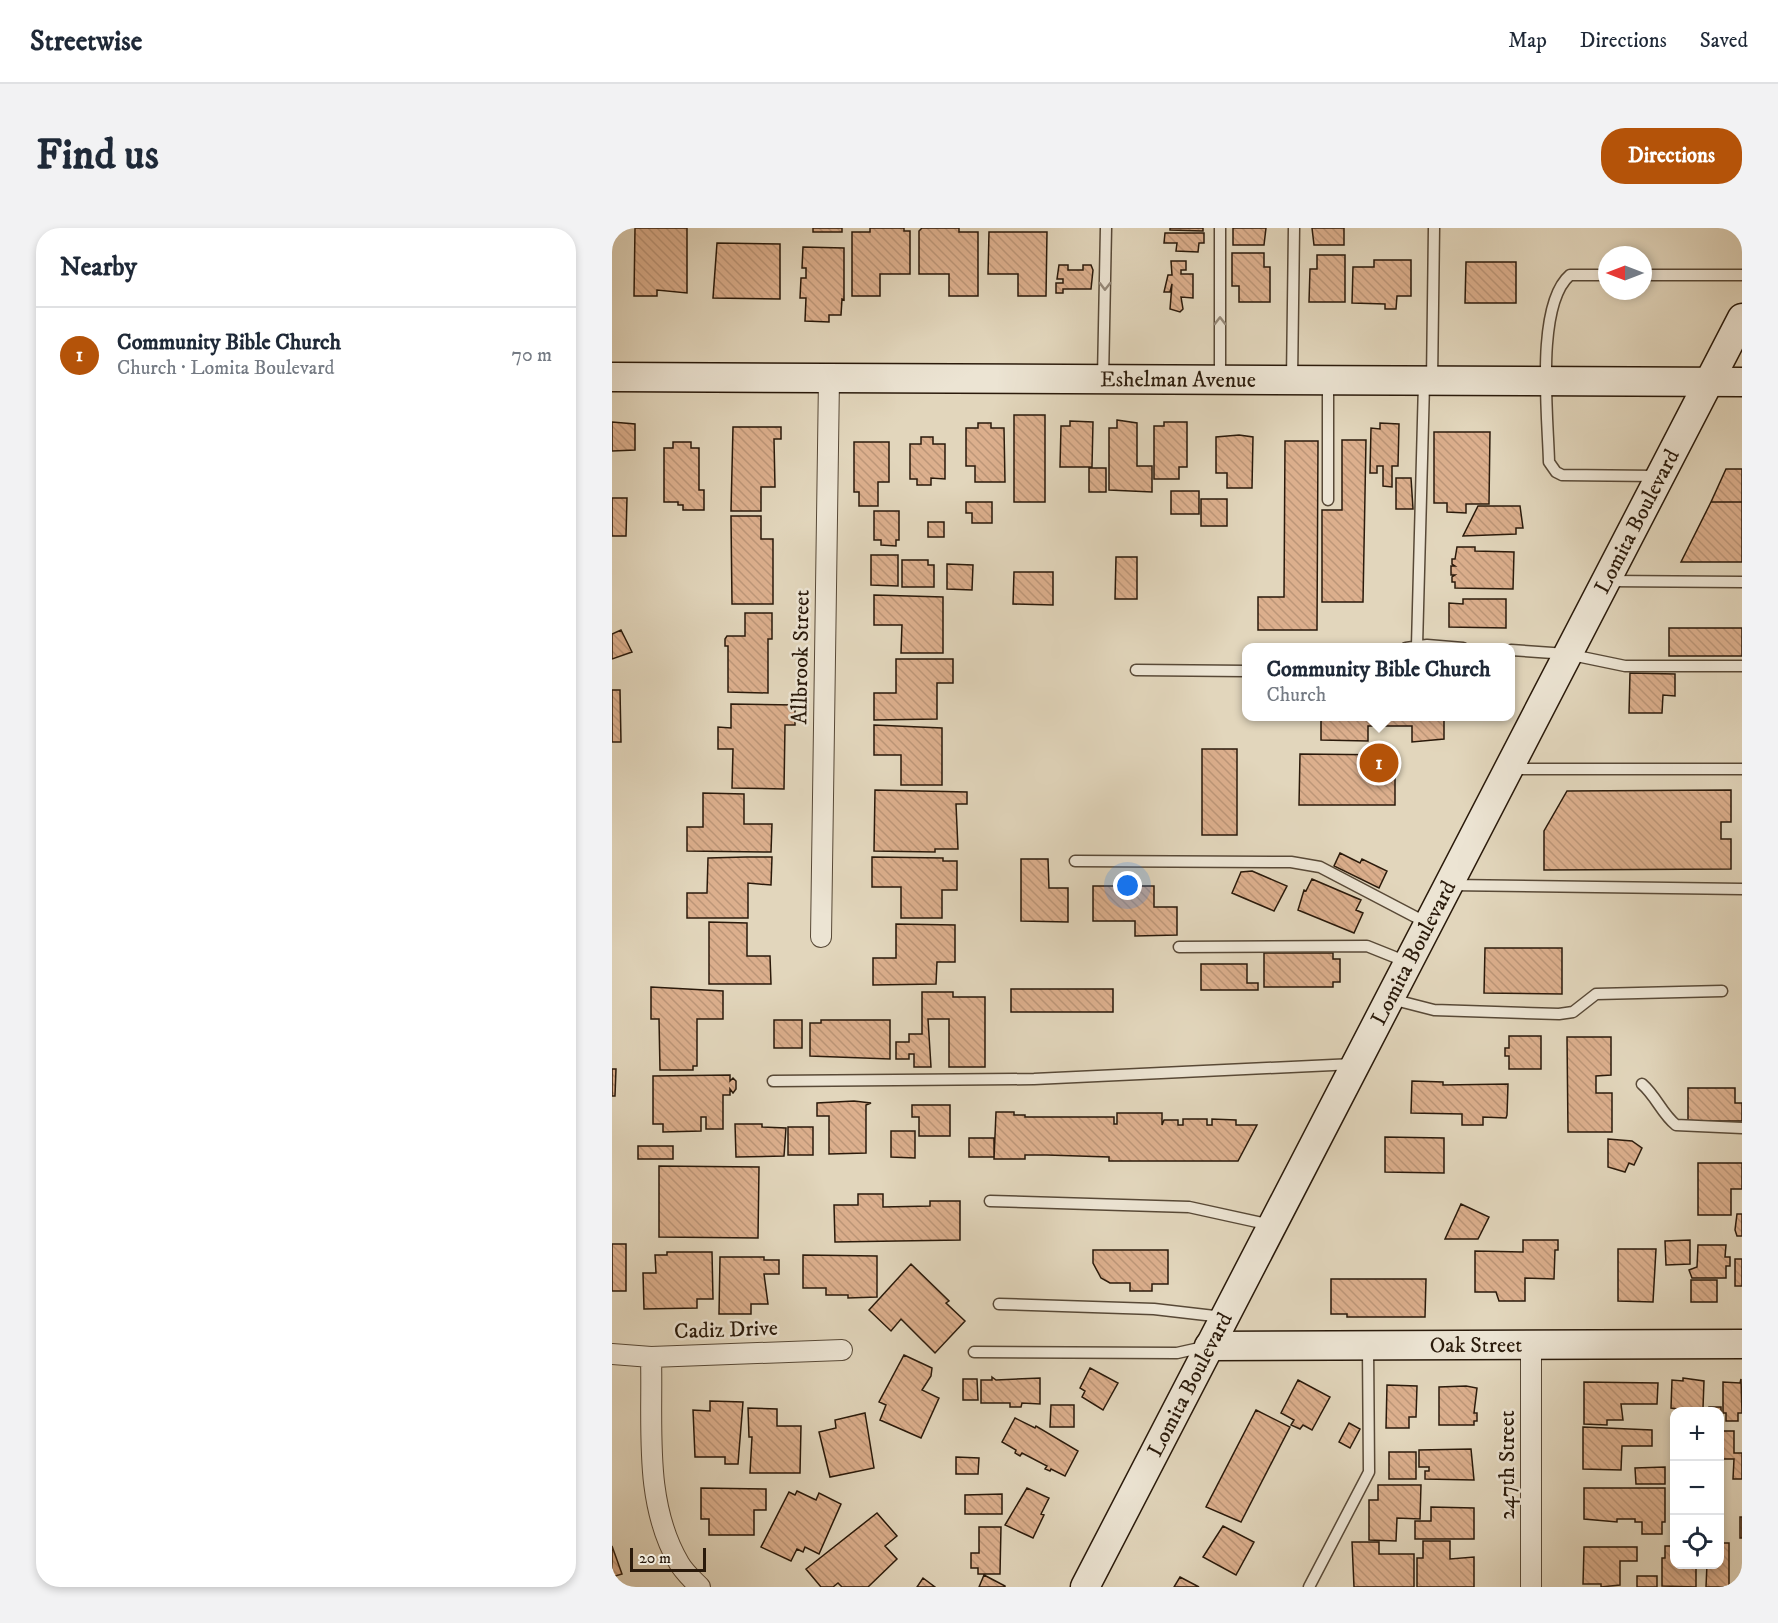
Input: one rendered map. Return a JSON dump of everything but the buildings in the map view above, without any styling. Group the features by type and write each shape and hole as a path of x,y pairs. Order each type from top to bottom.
{"street":[{"name":"Lomita Boulevard","path":"1085,1587 1742,318"},
{"name":"Eshelman Avenue","path":"612,377 1742,382"},
{"name":"Allbrook Street","path":"821,937 829,378"},
{"name":"247th Street","path":"1531,1343 1532,1587"},
{"name":"Oak Street","path":"1209,1346 1742,1344"},
{"name":"Cadiz Drive","path":"612,1354 651,1357 842,1350"},
{"path":"651,1357 655,1499 665,1534 680,1565 700,1587"}],"lane":[{"path":"1103,379 1106,228"},
{"path":"1220,228 1220,380"},
{"path":"1292,380 1294,228"},
{"path":"1412,643 1428,381 1434,228"},
{"path":"1598,275 1570,275 1560,283 1552,302 1548,327 1549,462 1556,472 1562,475 1659,476"},
{"path":"1652,275 1742,275"},
{"path":"1328,380 1328,500"},
{"path":"1604,581 1742,582"},
{"path":"1515,650 1567,654 1625,666 1742,666"},
{"path":"1136,670 1242,671"},
{"path":"1507,769 1742,769"},
{"path":"1075,861 1301,864 1320,867 1427,923"},
{"path":"1447,885 1742,890"},
{"path":"1179,947 1367,946 1407,962"},
{"path":"1389,998 1434,1010 1559,1014 1573,1012 1596,994 1722,991"},
{"path":"773,1081 1034,1078 1354,1064"},
{"path":"1642,1084 1654,1094 1669,1119 1676,1125 1742,1128"},
{"path":"990,1201 1189,1207 1271,1225"},
{"path":"999,1304 1154,1309 1223,1317"},
{"path":"1309,1587 1369,1472 1368,1344"},
{"path":"974,1352 1177,1353 1209,1346"}],"place":[{"name":"Community Bible Church","path":"1379,763"}]}
